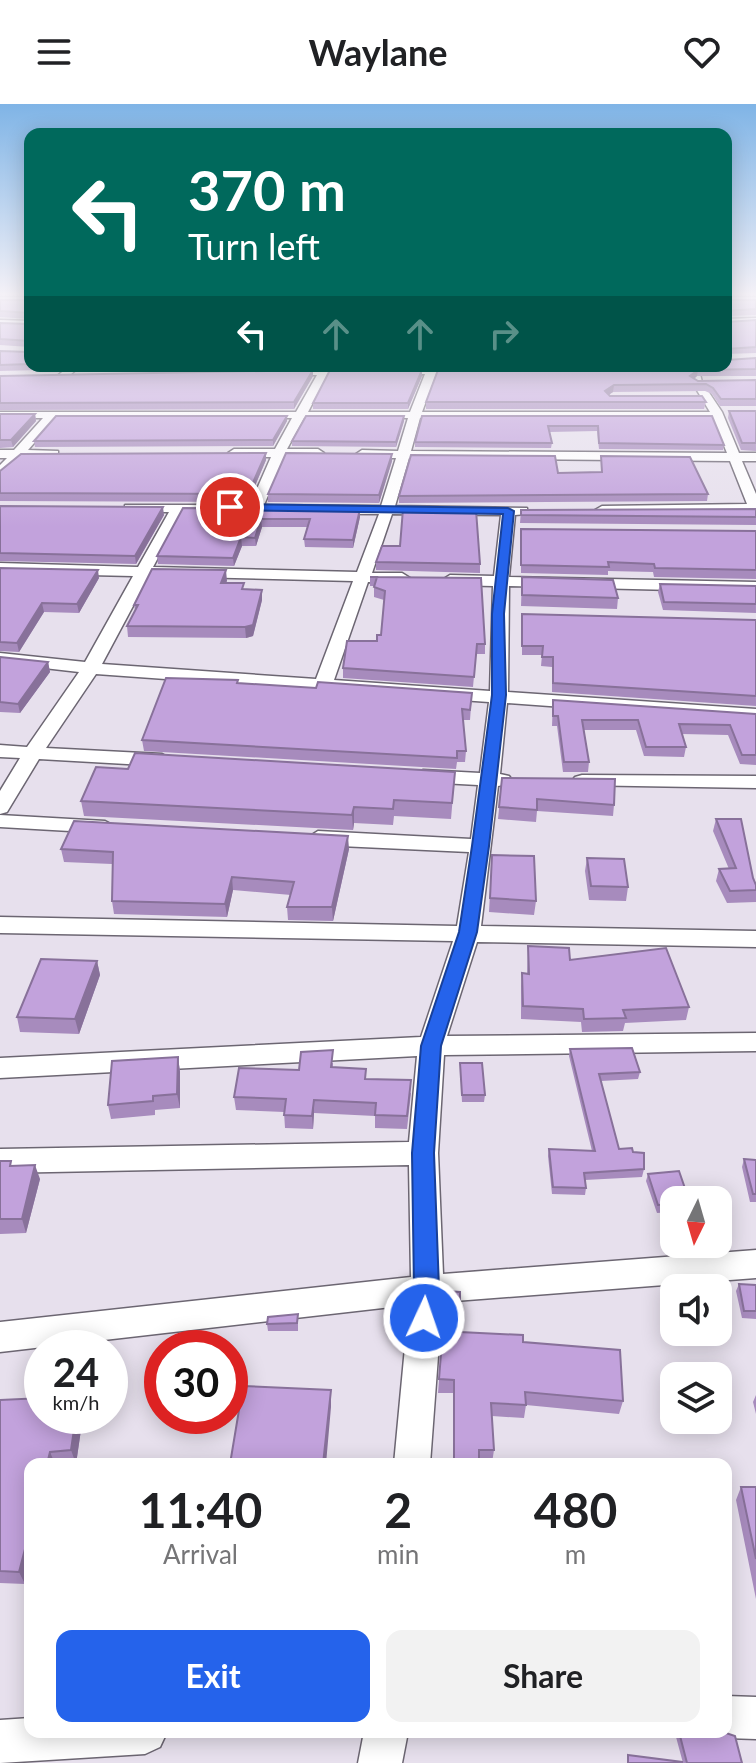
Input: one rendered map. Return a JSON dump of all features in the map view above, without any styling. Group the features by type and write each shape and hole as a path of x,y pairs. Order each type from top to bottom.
{"street":[{"path":"26,415 34,401 75,372"},
{"path":"262,373 269,372"},
{"path":"256,507 279,453 324,372"},
{"path":"324,682 364,577 431,372"},
{"path":"585,510 756,509 733,457 728,428 721,413 705,397 695,372"},
{"path":"696,372 712,382"},
{"path":"39,377 65,377"},
{"path":"689,397 705,397"},
{"path":"418,407 435,401"},
{"path":"0,415 302,414 418,407 721,413"},
{"path":"0,473 53,415"},
{"path":"217,453 326,453"},
{"path":"0,454 62,454"},
{"path":"341,454 756,457"},
{"path":"119,507 387,510 513,524 539,511"},
{"path":"0,808 33,752 91,668 178,508"},
{"path":"413,1458 427,1289 423,1153 431,1046 468,932 499,695 505,614 502,581 513,524"},
{"path":"0,568 756,587"},
{"path":"0,658 91,668 324,682 756,715"},
{"path":"0,751 190,762"},
{"path":"410,775 520,780"},
{"path":"567,781 756,782"},
{"path":"0,821 124,828"},
{"path":"295,837 481,846"},
{"path":"0,925 756,939"},
{"path":"0,1068 431,1046 756,1042"},
{"path":"0,1161 423,1153"},
{"path":"0,1337 427,1289 756,1264"},
{"path":"732,1717 756,1718"},
{"path":"0,1742 58,1738"},
{"path":"380,1763 385,1738"}],"building":[{"path":"312,372 294,402 0,403 0,376"},
{"path":"329,372 421,372 408,403 313,403"},
{"path":"437,372 695,372 690,376 698,381 756,380 756,399 721,399 706,384 614,385 605,391 610,396 702,396 706,402 426,402"},
{"path":"729,411 756,411 756,443 742,443"},
{"path":"0,414 35,414 11,440 0,440"},
{"path":"56,416 287,416 273,440 34,441"},
{"path":"306,416 404,416 396,442 292,441"},
{"path":"422,416 712,416 724,445 599,443 598,426 548,426 552,443 415,442"},
{"path":"266,453 248,494 0,493 0,471 21,454"},
{"path":"286,453 392,454 379,495 268,494"},
{"path":"411,455 555,456 558,473 602,472 601,456 690,457 708,494 399,496"},
{"path":"0,506 163,507 135,556 0,553"},
{"path":"183,508 360,509 353,540 304,539 310,519 261,519 255,538 241,537 233,558 157,556"},
{"path":"403,509 476,510 480,564 376,562 382,546 400,546"},
{"path":"756,509 756,517 521,515 521,510"},
{"path":"521,529 756,531 756,570 655,568 654,564 608,562 609,567 521,565"},
{"path":"0,568 98,570 77,604 42,603 17,643 0,642"},
{"path":"152,569 226,570 221,583 244,583 242,589 262,590 253,625 127,626"},
{"path":"377,577 481,578 485,644 477,644 474,677 343,668 347,641 377,641 377,635 381,635 385,591 374,587"},
{"path":"522,577 613,580 618,598 522,595"},
{"path":"660,584 756,586 756,604 664,602"},
{"path":"522,614 756,620 756,696 553,683 553,657 542,657 543,646 522,646"},
{"path":"0,657 48,662 18,704 0,702"},
{"path":"166,678 238,680 237,683 316,688 318,682 472,693 470,710 462,709 466,751 457,751 457,758 142,740"},
{"path":"553,700 756,714 756,755 742,755 730,725 679,724 686,747 646,747 638,720 582,720 589,762 564,762 558,716 553,716"},
{"path":"135,753 455,772 452,803 394,800 393,809 354,807 352,815 81,801 96,767 128,769"},
{"path":"502,778 615,779 614,805 537,799 537,810 499,807"},
{"path":"716,819 741,819 756,890 730,891 719,869 736,868"},
{"path":"74,821 348,836 332,907 287,907 294,882 232,877 225,904 112,901 113,852 61,849"},
{"path":"492,855 534,856 536,901 490,898"},
{"path":"587,858 624,859 628,887 591,886"},
{"path":"528,946 569,948 570,960 666,948 689,1007 623,1010 626,1018 584,1019 583,1009 523,1006 522,973 529,974"},
{"path":"41,959 97,961 75,1019 17,1017"},
{"path":"632,1048 640,1072 599,1074 619,1149 632,1148 633,1152 644,1153 644,1169 584,1173 586,1188 553,1187 549,1149 595,1151 570,1049"},
{"path":"333,1050 331,1067 366,1069 365,1079 411,1080 407,1116 375,1115 376,1103 314,1100 312,1116 284,1115 286,1099 234,1097 239,1068 299,1070 301,1052"},
{"path":"178,1057 177,1094 153,1096 153,1101 108,1105 112,1061"},
{"path":"460,1063 482,1063 485,1095 462,1095"},
{"path":"744,1159 756,1160 756,1194 753,1194"},
{"path":"0,1161 11,1161 10,1166 35,1165 22,1219 0,1219"},
{"path":"679,1171 684,1186 660,1186 658,1205 648,1174"},
{"path":"739,1284 756,1285 756,1311 744,1311"},
{"path":"446,1291 460,1292 460,1332 523,1335 523,1342 620,1350 623,1401 525,1392 526,1405 491,1403 494,1450 479,1450 479,1458 454,1458 454,1380 439,1379"},
{"path":"298,1314 297,1323 267,1324 268,1317"},
{"path":"248,1386 331,1390 324,1458 231,1458 235,1434 248,1434"},
{"path":"24,1399 24,1434 73,1434 71,1450 50,1452 48,1458 24,1458 24,1553 19,1572 0,1571 0,1400"},
{"path":"741,1487 756,1487 756,1559"},
{"path":"735,1736 742,1763 687,1763 681,1738"},
{"path":"628,1755 682,1762 682,1763 628,1763"}],"route":[{"path":"230,507 508,511 507,550 498,614 499,695 481,846 468,932 431,1046 423,1153 427,1289 424,1318"}]}
